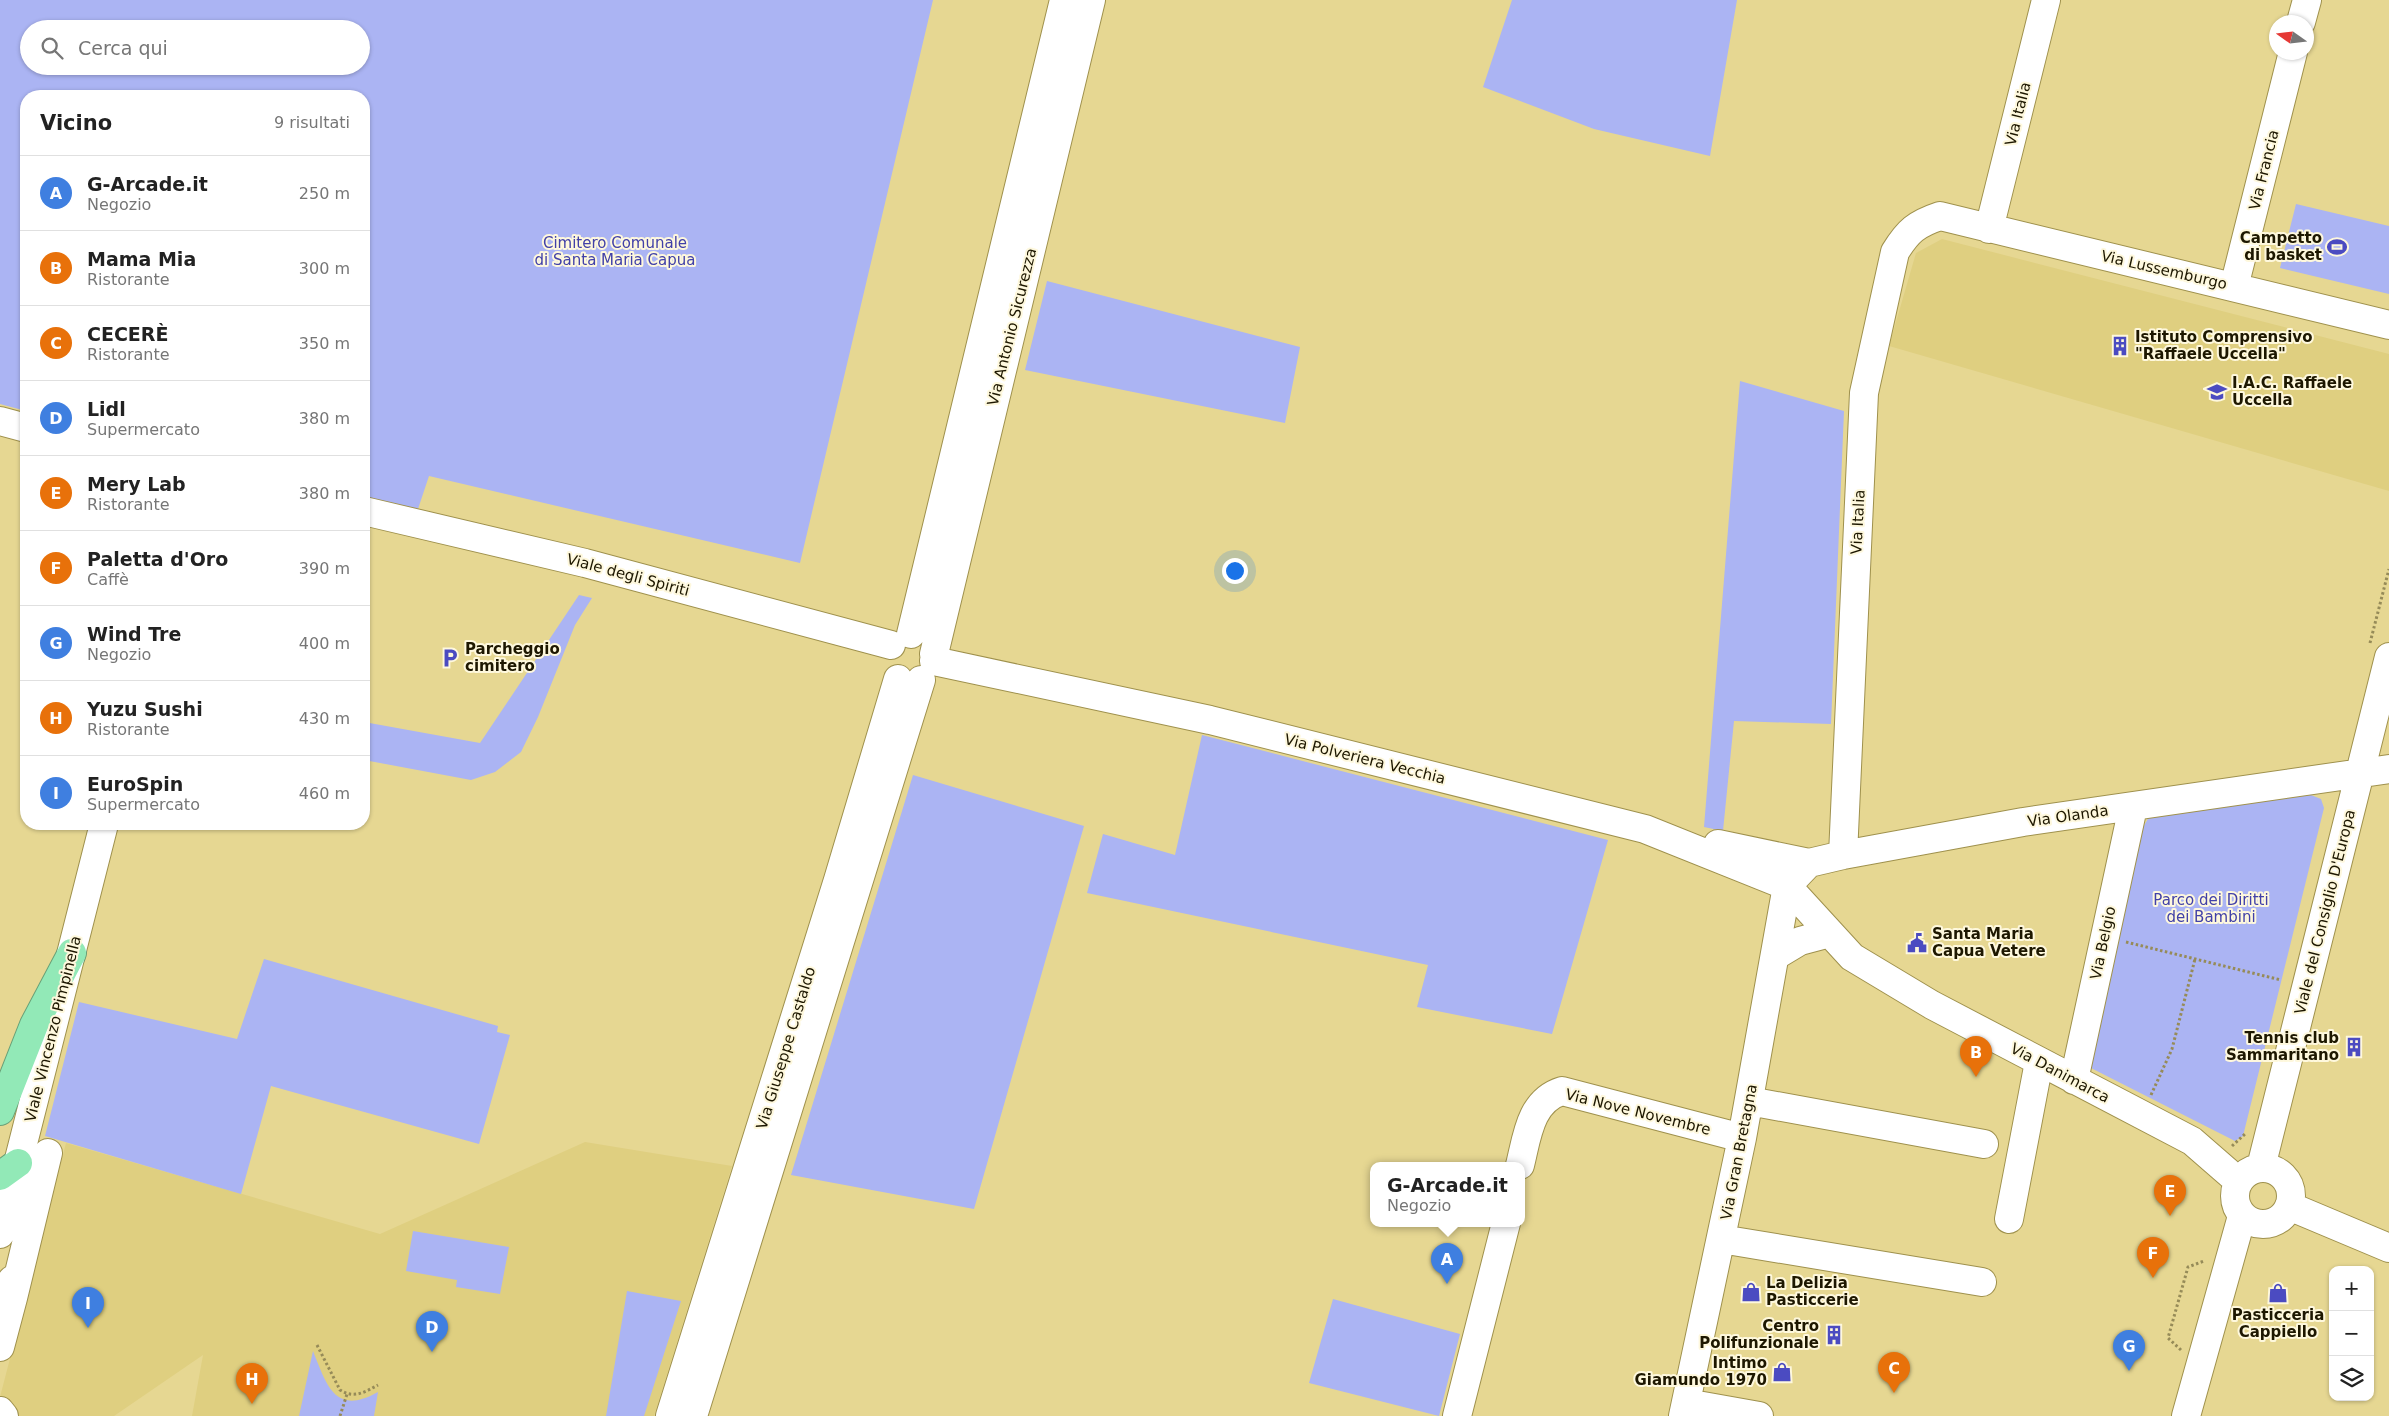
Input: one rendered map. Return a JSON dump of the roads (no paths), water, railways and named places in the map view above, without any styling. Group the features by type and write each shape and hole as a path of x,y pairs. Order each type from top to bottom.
{"highway":[{"path":"0,1111 34,1025 72,954"}],"street":[{"name":"Via Antonio Sicurezza","path":"1064,0 901,640 887,652 888,667 922,668 1091,0"},
{"name":"Via Italia","path":"1989,229 2046,0"},
{"path":"2303,15 2307,0"},
{"name":"Via Francia","path":"2234,287 2292,60"},
{"name":"Via Italia","path":"1843,855 1864,393 1895,252 1905,235 1921,222 1940,216"},
{"name":"Via Lussemburgo","path":"1940,216 2389,325"},
{"path":"0,421 20,426"},
{"name":"Viale degli Spiriti","path":"370,512 901,640"},
{"path":"901,640 926,640 922,668"},
{"name":"Viale del Consiglio D'Europa","path":"2262,1167 2360,775 2379,651"},
{"name":"Via Polveriera Vecchia","path":"922,668 1210,720 1645,829 1787,886"},
{"name":"Via Giuseppe Castaldo","path":"670,1416 838,880 922,668"},
{"name":"Via Giuseppe Castaldo","path":"692,1416 922,668"},
{"name":"Via Olanda","path":"1809,863 2023,822 2360,775 2389,769"},
{"path":"2317,781 2339,800 2346,825"},
{"name":"Via Belgio","path":"2074,1080 2133,807"},
{"path":"1645,829 1809,863"},
{"name":"Viale Vincenzo Pimpinella","path":"0,1234 9,1170 72,954 103,830"},
{"path":"1787,886 1809,863"},
{"name":"Via Danimarca","path":"1787,886 1852,957 1932,1005 2192,1141 2231,1175"},
{"name":"Via Gran Bretagna","path":"1685,1410 1742,1138 1787,886"},
{"path":"1775,956 1800,941 1830,933"},
{"path":"2009,1219 2039,1062"},
{"name":"Via Nove Novembre","path":"1521,1162 1534,1114 1540,1105 1552,1095 1562,1091 1742,1138"},
{"path":"1749,1102 1984,1144"},
{"path":"0,1347 48,1153"},
{"path":"2262,1167 2271,1168 2286,1179 2291,1197 2285,1214 2269,1224 2250,1222 2242,1216 2234,1199 2231,1175 2262,1167"},
{"path":"2289,1206 2389,1248"},
{"path":"2186,1416 2242,1216"},
{"path":"1456,1416 1505,1227"},
{"path":"0,1238 12,1272 13,1298"},
{"path":"1721,1239 1982,1282"},
{"path":"1685,1410 1759,1416"},
{"path":"0,1411 4,1416"}],"place":[{"name":"Campetto di basket","path":"2337,247"},
{"name":"Istituto Comprensivo \"Raffaele Uccella\"","path":"2120,346"},
{"name":"I.A.C. Raffaele Uccella","path":"2217,392"},
{"name":"Parcheggio cimitero","path":"450,658"},
{"name":"Santa Maria Capua Vetere","path":"1917,943"},
{"name":"Tennis club Sammaritano","path":"2354,1047"},
{"name":"Mama Mia","path":"1976,1077"},
{"name":"Mery Lab","path":"2170,1216"},
{"name":"Paletta d'Oro","path":"2153,1278"},
{"name":"G-Arcade.it","path":"1447,1284"},
{"name":"La Delizia Pasticcerie","path":"1751,1292"},
{"name":"Pasticceria Cappiello","path":"2278,1293"},
{"name":"EuroSpin","path":"88,1328"},
{"name":"Centro Polifunzionale","path":"1834,1335"},
{"name":"Lidl","path":"432,1352"},
{"name":"Wind Tre","path":"2129,1371"},
{"name":"Intimo Giamundo 1970","path":"1782,1372"},
{"name":"CECERÈ","path":"1894,1393"},
{"name":"Yuzu Sushi","path":"252,1404"}],"park label":[{"name":"Cimitero Comunale di Santa Maria Capua","path":"615,252"},
{"name":"Parco dei Diritti dei Bambini","path":"2211,908"}]}
